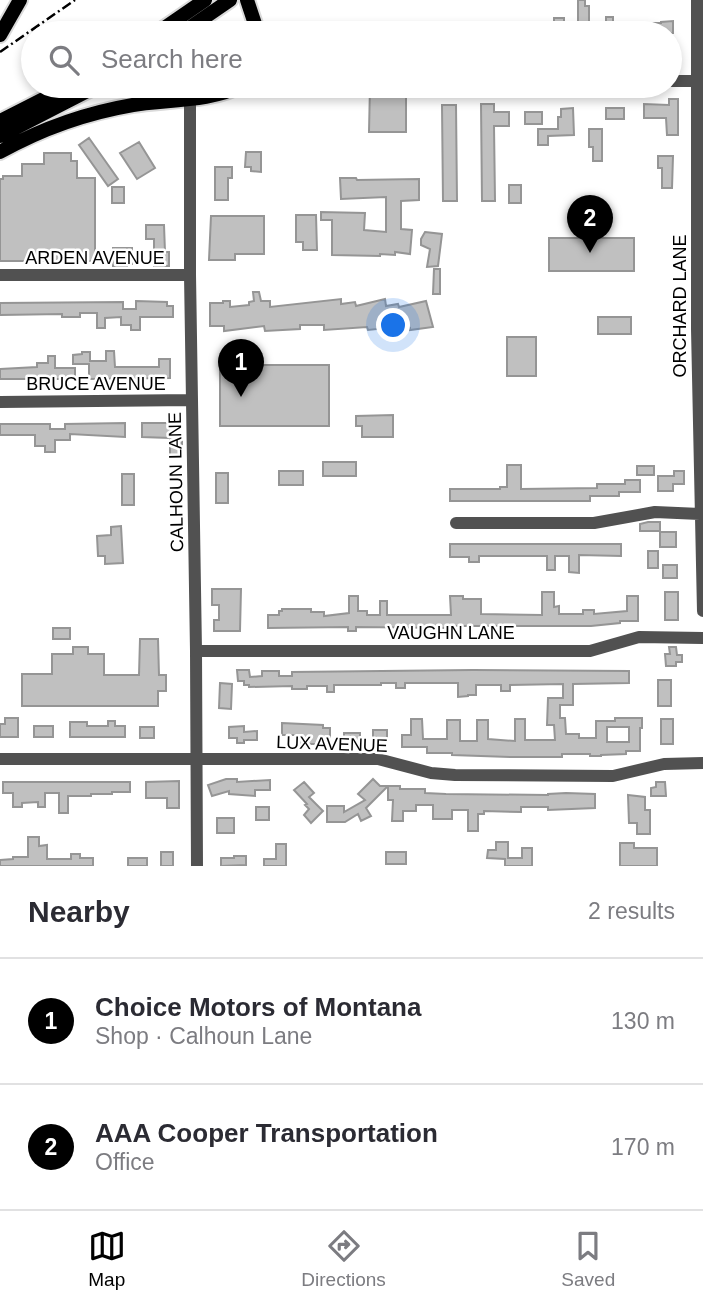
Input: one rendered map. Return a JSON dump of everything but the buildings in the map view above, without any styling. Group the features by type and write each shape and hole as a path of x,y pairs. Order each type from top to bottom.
{"main road":[{"path":"0,35 20,0"},
{"path":"188,12 197,0"},
{"path":"175,21 205,0"},
{"path":"199,21 230,0"},
{"path":"246,2 253,21"},
{"path":"0,121 45,98"},
{"path":"0,136 74,98"},
{"path":"0,152 20,140 76,118 132,105 190,98"}],"street":[{"name":"ORCHARD LANE","path":"697,0 697,329 703,611"},
{"path":"682,81 697,81"},
{"name":"CALHOUN LANE","path":"190,98 197,866"},
{"name":"ARDEN AVENUE","path":"0,275 190,275"},
{"name":"BRUCE AVENUE","path":"0,402 192,400"},
{"path":"456,523 594,523 655,512 700,514"},
{"name":"VAUGHN LANE","path":"196,651 590,651 639,637 703,638"},
{"name":"LUX AVENUE","path":"0,759 378,759 431,773 455,775 613,776 664,764 703,763"}],"railway":[{"path":"45,21 75,0"},
{"path":"0,52 21,37"}],"place":[{"name":"AAA Cooper Transportation","path":"590,253"},
{"name":"Choice Motors of Montana","path":"241,397"}]}
